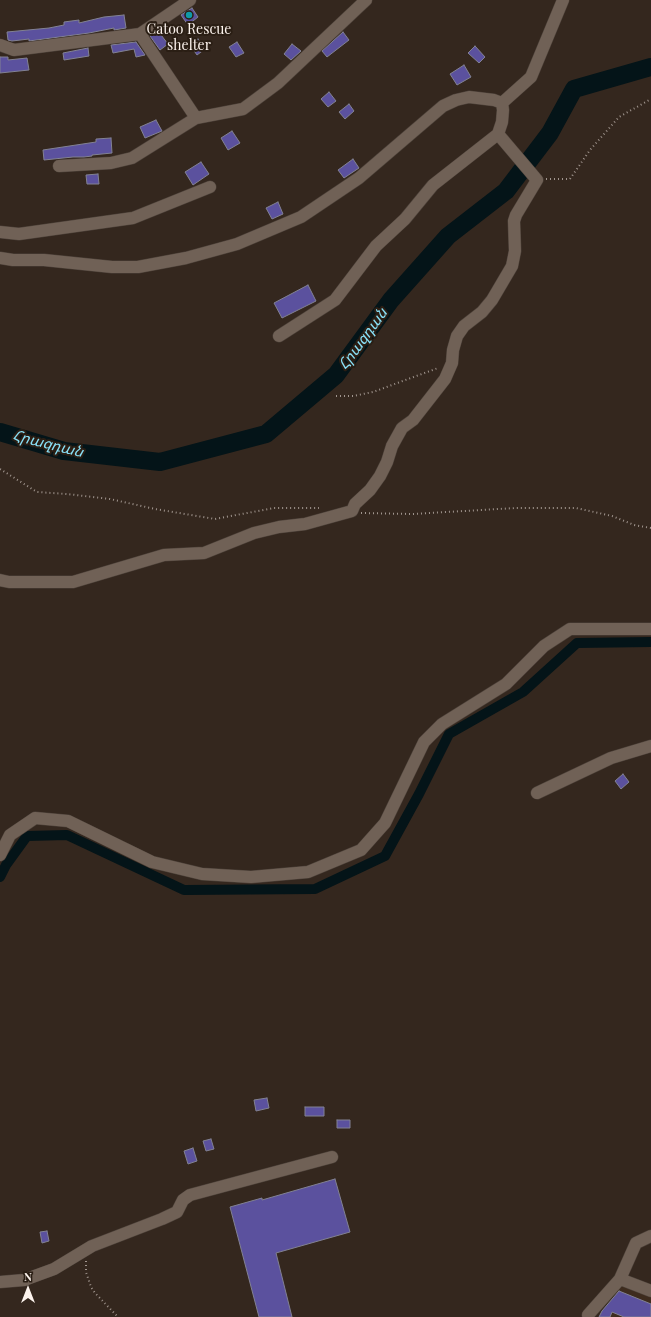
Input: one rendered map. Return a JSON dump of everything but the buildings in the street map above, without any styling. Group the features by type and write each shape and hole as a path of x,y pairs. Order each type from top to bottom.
{"street":[{"path":"0,45 14,50 140,34 190,0"},
{"path":"59,166 112,163 132,158 196,118 243,108 278,83 366,0"},
{"path":"502,103 530,77 563,0"},
{"path":"140,34 196,118"},
{"path":"0,258 13,260 44,260 112,267 138,266 186,258 237,244 301,217 359,178 443,106 456,100 469,97 494,100 502,103"},
{"path":"279,336 336,300 376,246 405,219 433,185 498,134 504,110 502,103"},
{"path":"0,580 9,582 73,582 164,555 204,553 254,533 279,526 305,524 352,511 355,504 370,490 380,476 387,462 392,446 402,428 412,420 445,379 452,363 453,350 457,336 464,326 482,312 492,300 512,266 515,251 514,221 537,180 498,134"},
{"path":"0,232 19,234 133,218 210,187"},
{"path":"0,855 10,836 35,818 68,821 152,862 202,874 251,877 308,872 361,850 386,823 424,742 442,724 506,684 544,646 570,629 651,629"},
{"path":"537,793 611,758 651,746"},
{"path":"0,1282 24,1280 54,1269 92,1246 162,1219 177,1212 183,1200 190,1194 332,1157"},
{"path":"586,1316 620,1279 636,1243 651,1236"},
{"path":"620,1279 651,1291"}],"path":[{"path":"537,180 570,179 590,150 619,117 651,99"},
{"path":"336,396 353,396 373,392 452,363"},
{"path":"0,469 37,492 110,499 155,509 215,519 274,508 324,508"},
{"path":"352,511 361,513 412,514 516,508 576,508 612,516 651,528"},
{"path":"86,1250 86,1272 91,1287 118,1317"}],"shaded area":[{"path":"620,1284 651,1296 651,1317 607,1317"}],"waterway":[{"name":"Հրազդան","path":"0,432 64,451 160,462 266,434 336,375 391,300 448,236 506,191 550,133 574,89 651,67"},
{"path":"0,877 6,865 27,836 67,835 184,890 315,889 385,856 419,794 449,734 523,692 577,643 651,642"}],"place":[{"name":"Catoo Rescue shelter","path":"189,15"}]}
